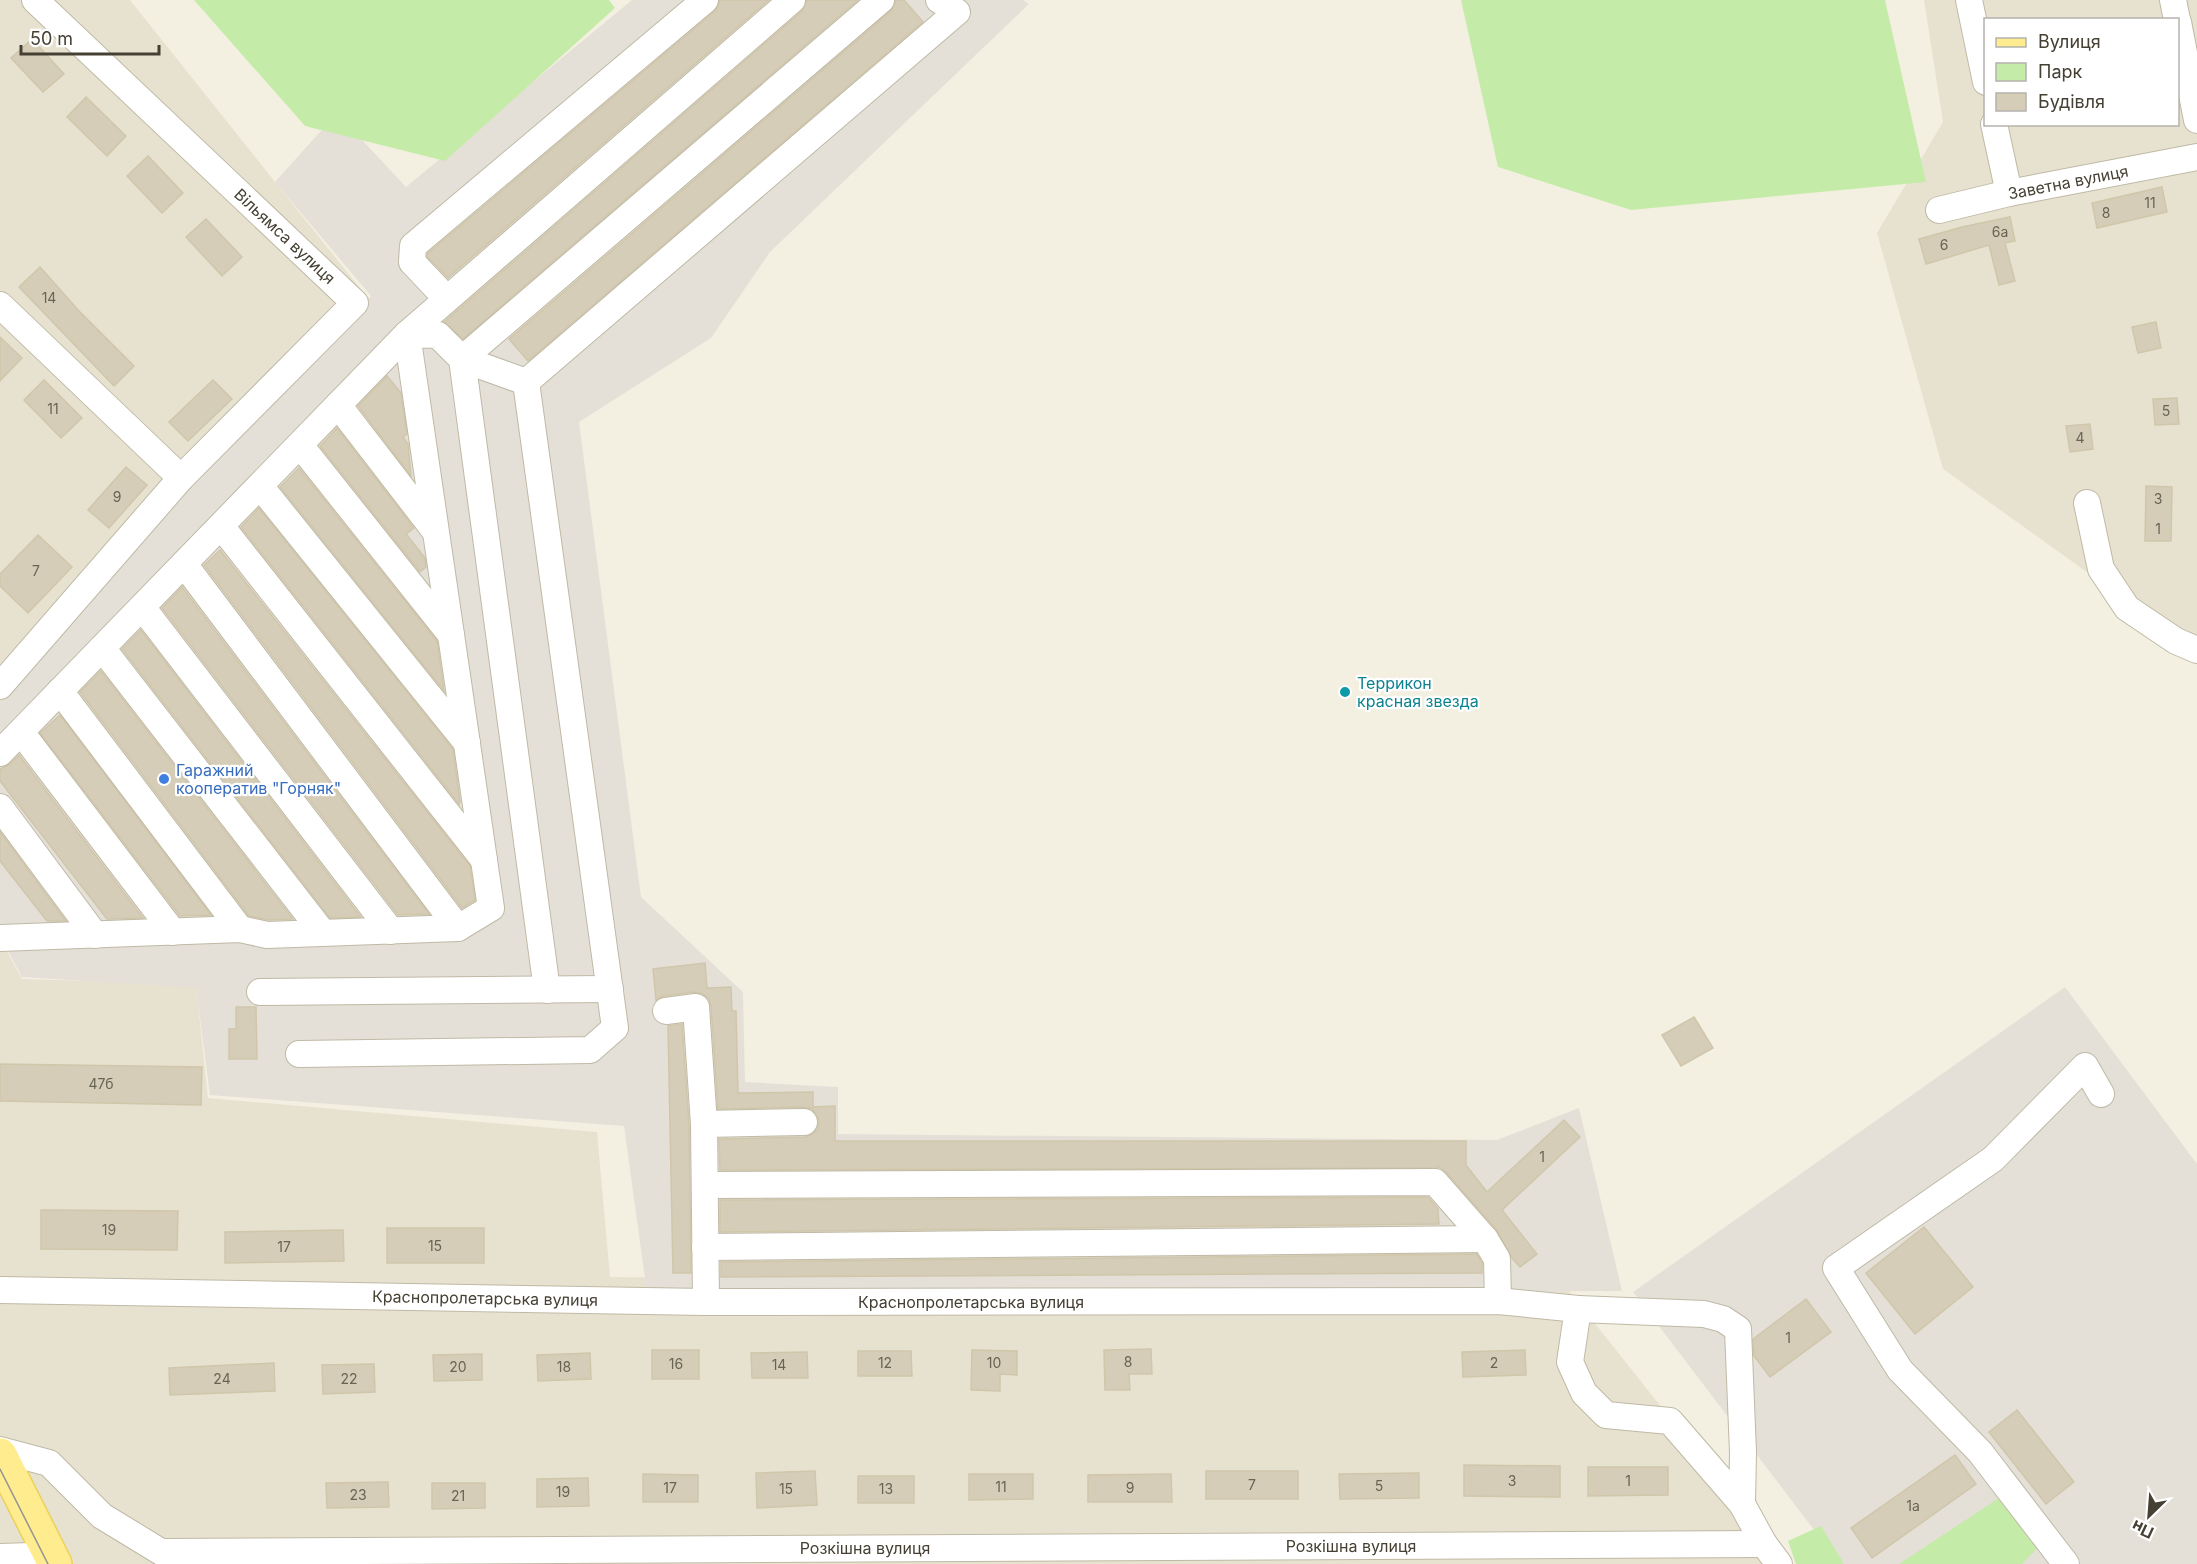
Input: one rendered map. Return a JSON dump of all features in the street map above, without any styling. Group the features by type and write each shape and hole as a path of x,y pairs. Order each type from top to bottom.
{"main road":[{"path":"0,1455 34,1558"},
{"path":"0,1495 34,1558"}],"street":[{"name":"Вільямса вулиця","path":"0,686 181,478 355,303 35,0"},
{"path":"447,299 412,262 413,246 705,0"},
{"path":"0,753 407,334 792,0"},
{"path":"462,359 881,0"},
{"path":"526,382 957,12 939,0"},
{"path":"1968,0 1984,73"},
{"path":"2173,0 2176,18"},
{"path":"2179,31 2197,120"},
{"path":"1994,126 2008,193"},
{"name":"Заветна вулиця","path":"1939,210 2008,193 2197,157"},
{"path":"0,305 181,478"},
{"path":"407,334 438,335 462,359 526,382"},
{"path":"0,938 240,930 267,935 458,928 491,908 407,334"},
{"path":"462,359 548,990"},
{"path":"299,1054 591,1050 615,1028 526,382"},
{"path":"339,405 437,533"},
{"path":"300,445 452,636"},
{"path":"260,486 467,744"},
{"path":"2087,503 2101,569 2127,608 2176,641 2197,650"},
{"path":"221,526 484,860"},
{"path":"184,564 458,928"},
{"path":"142,607 391,931"},
{"path":"102,648 323,933"},
{"path":"60,691 240,930"},
{"path":"21,732 174,932"},
{"path":"0,807 95,936"},
{"path":"260,992 610,989"},
{"path":"666,1011 696,1007 704,1124 706,1302"},
{"path":"2066,1564 1980,1452 1900,1370 1836,1268 1993,1159 2085,1066 2101,1094"},
{"path":"704,1124 804,1122"},
{"path":"705,1185 1435,1182 1485,1239 1497,1259 1498,1301"},
{"path":"705,1247 1485,1239"},
{"name":"Краснопролетарська вулиця","path":"0,1290 706,1302 1498,1301 1578,1309 1704,1314 1724,1319 1738,1329 1743,1453 1742,1504"},
{"path":"1578,1309 1570,1362 1584,1393 1606,1415 1670,1421 1742,1504 1772,1554"},
{"name":"Розкішна вулиця","path":"0,1450 49,1463 102,1516 161,1552 1772,1554"}],"shaded area":[{"path":"0,0 130,0 367,297 0,680"},
{"path":"632,0 1023,0 1029,4 770,252 711,338 579,422 641,897 743,992 745,1082 838,1087 838,1134 1497,1140 1579,1108 1622,1291 647,1293 624,1126 210,1095 196,988 22,977 0,937 0,682 371,296 275,182 337,113 406,187"},
{"path":"1924,0 2197,0 2197,651 1943,469 1877,233 1943,122"},
{"path":"0,939 22,979 196,984 208,1098 597,1132 610,1277 1566,1287 1786,1564 0,1564"},
{"path":"2065,987 2197,1164 2197,1564 1840,1564 1633,1292"}],"green space":[{"path":"194,0 609,0 615,8 445,161 305,126"},
{"path":"1461,0 1885,0 1926,182 1631,210 1498,167"},
{"path":"2011,1490 2050,1535 2022,1564 1899,1564"},
{"path":"1821,1526 1844,1564 1796,1564 1788,1541"}],"building":[{"path":"720,0 769,0 448,278 427,256 715,11"},
{"path":"807,0 858,0 463,339 444,322 802,11"},
{"path":"896,0 904,0 923,22 528,361 509,339 891,11"},
{"path":"32,39 64,74 43,92 11,58"},
{"path":"86,97 126,136 107,156 67,117"},
{"path":"148,156 183,193 162,213 127,176"},
{"path":"2162,187 2167,212 2097,228 2092,203"},
{"path":"2010,217 2015,241 2005,243 2015,281 1999,285 1989,245 1926,264 1919,239"},
{"path":"206,219 242,257 222,276 186,237"},
{"path":"40,267 79,311 134,366 114,386 19,287"},
{"path":"2156,322 2161,348 2138,353 2132,327"},
{"path":"0,337 22,358 0,381"},
{"path":"387,376 401,393 407,434 403,437 408,444 411,476 358,406"},
{"path":"44,380 82,418 61,438 24,400"},
{"path":"213,380 232,399 188,441 169,422"},
{"path":"2177,398 2179,424 2155,425 2153,399"},
{"path":"2090,424 2093,449 2070,452 2066,426"},
{"path":"337,428 414,528 406,534 425,558 426,567 420,572 320,446"},
{"path":"126,467 147,485 109,528 88,510"},
{"path":"299,468 437,641 444,691 280,487"},
{"path":"2146,486 2172,487 2171,541 2145,541"},
{"path":"259,508 453,749 459,804 241,527"},
{"path":"38,535 72,567 28,613 0,586 0,574"},
{"path":"220,550 470,866 475,900 462,908 204,565"},
{"path":"182,587 429,914 398,915 162,608"},
{"path":"141,630 361,917 330,918 122,649"},
{"path":"101,671 293,919 268,920 249,916 80,692"},
{"path":"60,715 211,915 180,916 40,733"},
{"path":"19,755 143,918 107,919 0,781 0,769 10,764"},
{"path":"0,832 66,921 47,921 0,861"},
{"path":"705,963 707,988 731,987 732,1011 736,1011 738,1093 813,1092 813,1107 835,1106 835,1141 1466,1141 1466,1165 1487,1192 1564,1120 1580,1137 1502,1210 1537,1254 1520,1267 1512,1258 1496,1229 1446,1172 1438,1166 1438,1168 720,1170 719,1139 805,1137 817,1130 819,1121 812,1109 804,1107 718,1109 709,999 703,994 694,992 664,996 656,1000 653,969"},
{"path":"236,1007 256,1007 257,1059 229,1059 229,1029 236,1029"},
{"path":"1694,1017 1713,1048 1681,1066 1662,1035"},
{"path":"682,1024 689,1125 691,1273 673,1273 668,1026"},
{"path":"0,1064 202,1067 201,1105 0,1101"},
{"path":"1428,1197 1438,1209 1439,1224 720,1232 720,1200"},
{"path":"41,1210 178,1211 177,1250 41,1249"},
{"path":"1924,1227 1973,1287 1915,1334 1866,1273"},
{"path":"387,1228 484,1228 484,1263 387,1263"},
{"path":"343,1230 344,1261 225,1263 225,1232"},
{"path":"1477,1254 1482,1263 1482,1273 721,1277 721,1262"},
{"path":"1806,1299 1831,1332 1770,1377 1754,1356 1753,1339"},
{"path":"1151,1349 1152,1374 1129,1374 1130,1390 1105,1390 1104,1350"},
{"path":"652,1350 699,1350 699,1379 652,1379"},
{"path":"972,1350 1017,1351 1017,1375 1000,1374 1000,1391 971,1390"},
{"path":"1525,1350 1526,1375 1463,1377 1462,1352"},
{"path":"858,1351 911,1351 912,1376 858,1376"},
{"path":"807,1352 808,1378 752,1378 751,1353"},
{"path":"590,1353 591,1379 538,1381 537,1355"},
{"path":"482,1354 482,1380 434,1381 433,1355"},
{"path":"274,1363 275,1391 170,1395 169,1368"},
{"path":"374,1364 375,1392 323,1394 322,1365"},
{"path":"2017,1410 2074,1482 2046,1504 1989,1432"},
{"path":"1955,1455 1976,1484 1872,1558 1851,1528"},
{"path":"1464,1465 1560,1466 1560,1497 1464,1496"},
{"path":"1588,1467 1668,1467 1668,1495 1588,1496"},
{"path":"815,1471 817,1505 757,1508 756,1473"},
{"path":"1206,1471 1298,1471 1298,1499 1206,1499"},
{"path":"1419,1473 1419,1498 1340,1499 1339,1474"},
{"path":"643,1474 698,1475 698,1502 643,1502"},
{"path":"969,1474 1033,1474 1033,1499 969,1500"},
{"path":"1171,1474 1172,1502 1088,1502 1088,1475"},
{"path":"858,1476 914,1476 914,1503 858,1503"},
{"path":"588,1478 589,1506 537,1507 537,1479"},
{"path":"388,1482 389,1507 327,1508 326,1483"},
{"path":"432,1483 485,1483 485,1508 432,1509"}],"tram line":[{"path":"0,1469 48,1564"}],"place":[{"name":"Террикон красная звезда","path":"1345,692"},
{"name":"Гаражний кооператив \"Горняк\"","path":"164,779"}]}
